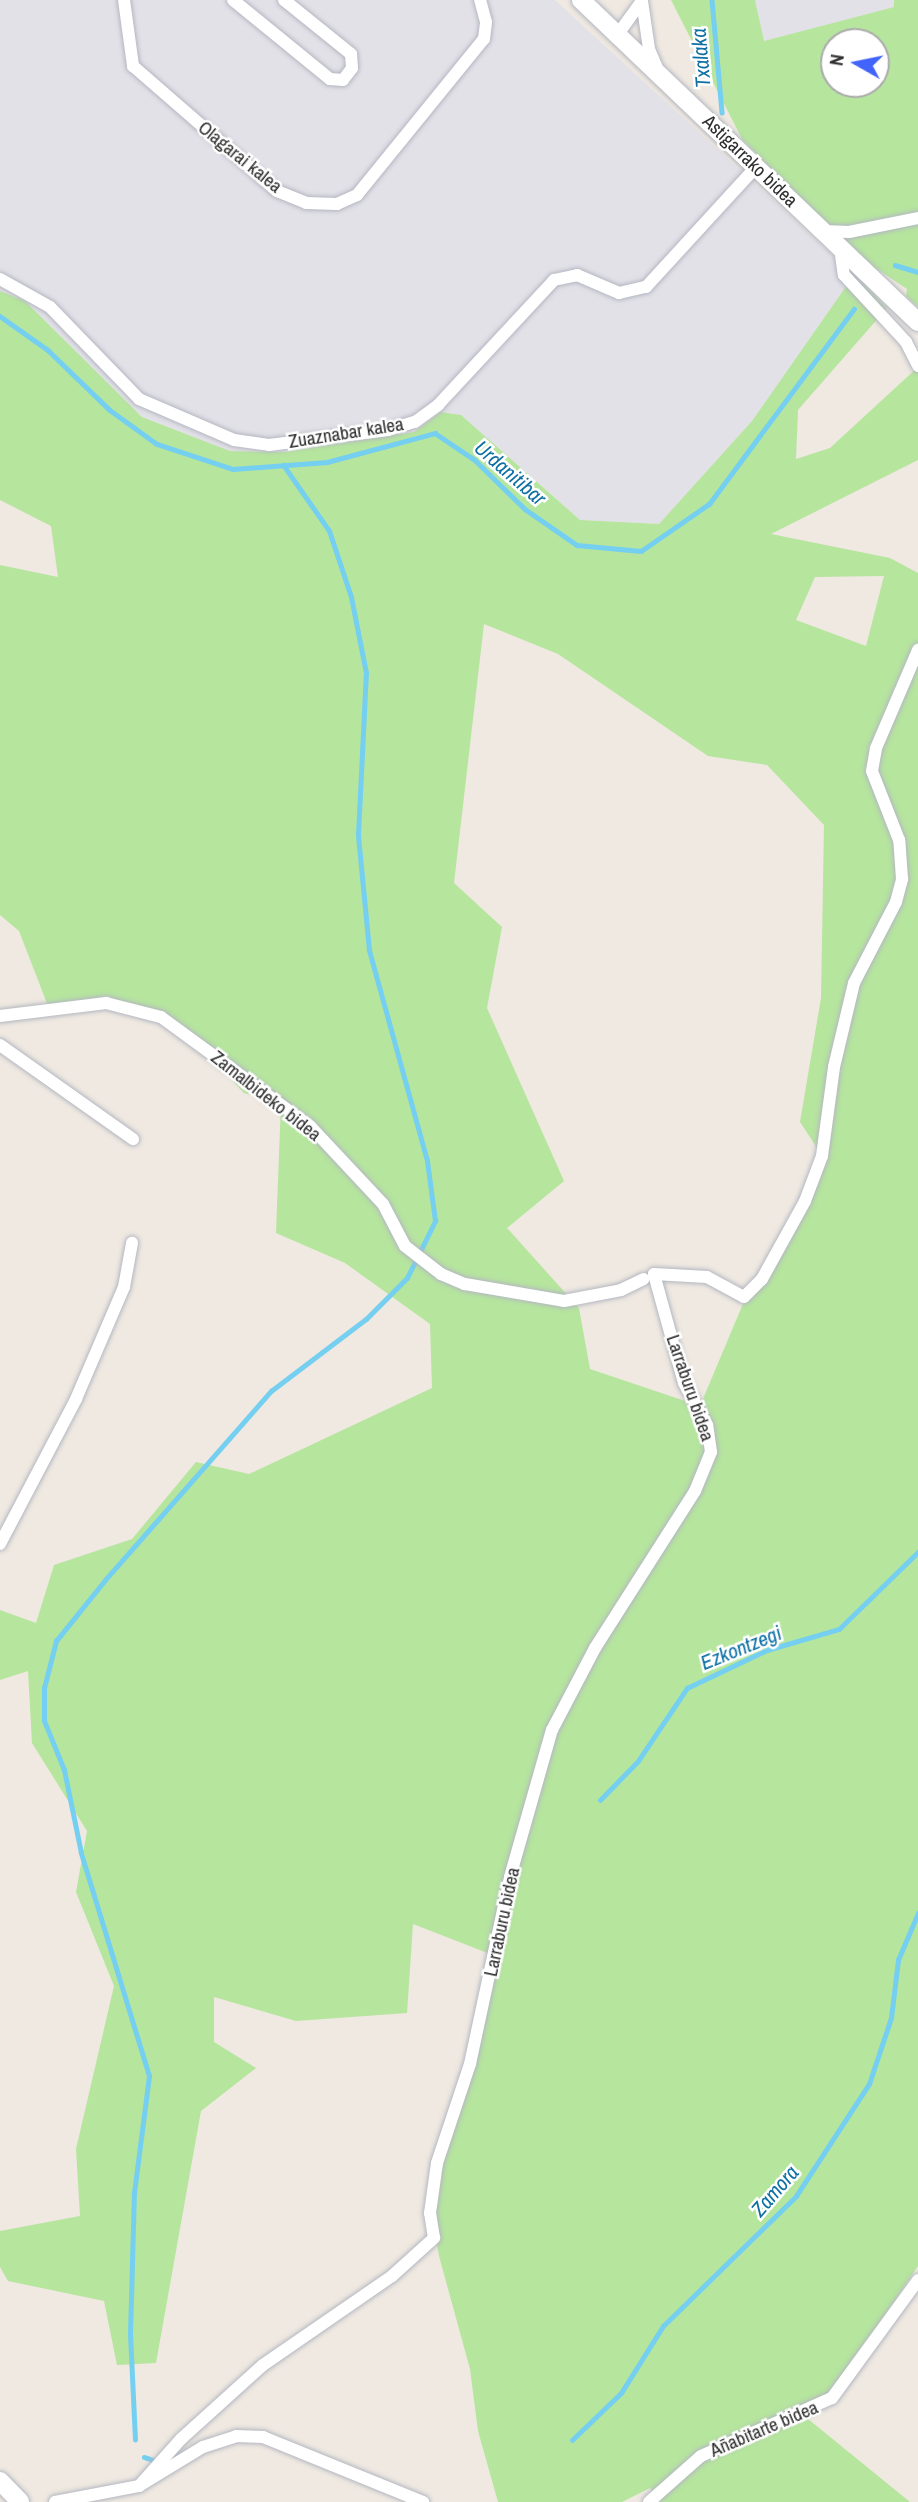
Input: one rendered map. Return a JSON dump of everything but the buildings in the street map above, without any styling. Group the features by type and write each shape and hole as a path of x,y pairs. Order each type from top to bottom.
{"main road":[{"name":"Astigarrako bidea","path":"581,0 913,316"},
{"path":"0,2480 20,2502"}],"street":[{"name":"Olagarai kalea","path":"124,0 132,66 276,191 306,203 337,204 357,195 484,39 486,22 481,0"},
{"path":"233,0 330,79 343,80 352,68 351,54 284,0"},
{"path":"630,0 643,0"},
{"path":"618,34 643,0"},
{"path":"643,0 649,49 660,74"},
{"name":"Zuaznabar kalea","path":"0,279 50,307 139,399 234,439 269,445 388,430 415,422 438,405 548,285 561,277 585,276 610,290 628,293 654,281 756,167"},
{"path":"823,231 849,232 918,218"},
{"path":"840,247 844,275 858,286 892,326 918,366"},
{"path":"892,326 913,316"},
{"name":"Larraburu bidea","path":"139,2486 181,2439 263,2365 391,2276 434,2238 430,2213 437,2163 470,2064 510,1877 552,1730 595,1648 695,1491 710,1452 707,1425 684,1383 654,1275 707,1277 744,1297 762,1279 805,1202 822,1156 834,1067 853,983 896,901 902,879 899,840 880,792 873,760 918,650"},
{"name":"Zamalbideko bidea","path":"0,1016 106,1003 161,1017 302,1120 345,1159 383,1205 405,1246 441,1274 465,1284 564,1301 606,1294 643,1279"},
{"path":"0,1045 133,1139"},
{"path":"0,1544 76,1399 124,1287 132,1243"},
{"name":"Añabitarte bidea","path":"649,2502 701,2456 832,2398 918,2280"},
{"path":"55,2502 139,2486 203,2447 236,2436 263,2437 423,2502"}],"shaded area":[{"path":"0,0 555,0 854,275 752,421 659,524 580,520 461,415 441,412 414,432 284,452 230,451 142,417 25,301 0,291"},
{"path":"755,0 894,0 895,7 764,41"}],"green space":[{"path":"671,0 755,0 764,41 894,7 894,0 918,0 918,307 906,296 907,289 859,257 742,139"},
{"path":"854,275 887,308 798,410 796,459 830,448 918,367 918,460 771,534 890,558 918,573 918,2266 839,2383 822,2398 797,2410 910,2502 661,2502 650,2488 622,2502 498,2502 478,2431 470,2369 439,2256 428,2192 442,2132 501,1947 490,1954 413,1924 407,2013 296,2021 214,1997 214,2042 256,2068 201,2111 156,2363 117,2365 104,2301 8,2281 0,2267 0,2231 80,2216 76,2149 114,1986 76,1892 87,1831 32,1743 28,1671 0,1680 0,1610 36,1623 54,1565 132,1539 196,1462 249,1474 432,1388 430,1324 345,1263 276,1233 281,1103 244,1093 178,1024 107,996 48,1006 19,931 0,915 0,565 58,577 51,526 0,500 0,291 25,301 142,417 230,451 284,452 414,432 441,412 461,415 580,520 659,524 752,421","holes":["884,576 866,646 796,620 815,577","484,624 558,654 708,756 767,765 824,825 821,998 800,1122 825,1160 745,1299 700,1406 590,1369 579,1308 507,1228 564,1181 487,1008 502,927 454,883"]}],"waterway":[{"name":"Txalaka","path":"712,0 722,113"},
{"name":"Urdanitibar","path":"895,265 918,272"},
{"name":"Urdanitibar","path":"0,316 48,350 110,410 157,444 233,469 327,462 435,433 475,460 525,509 577,545 641,551 709,504 854,309"},
{"path":"135,2440 130,2334 134,2193 149,2076 81,1853 64,1770 44,1721 44,1688 56,1641 105,1580 271,1391 366,1319 407,1278 435,1221 427,1161 369,950 358,835 366,673 351,597 329,531 283,465"},
{"name":"Ezkontzegi","path":"600,1800 638,1761 687,1688 767,1650 839,1629 918,1552"},
{"name":"Zamora","path":"572,2440 621,2393 663,2326 796,2196 869,2084 891,2018 898,1960 918,1913"},
{"path":"144,2457 159,2462"}]}
